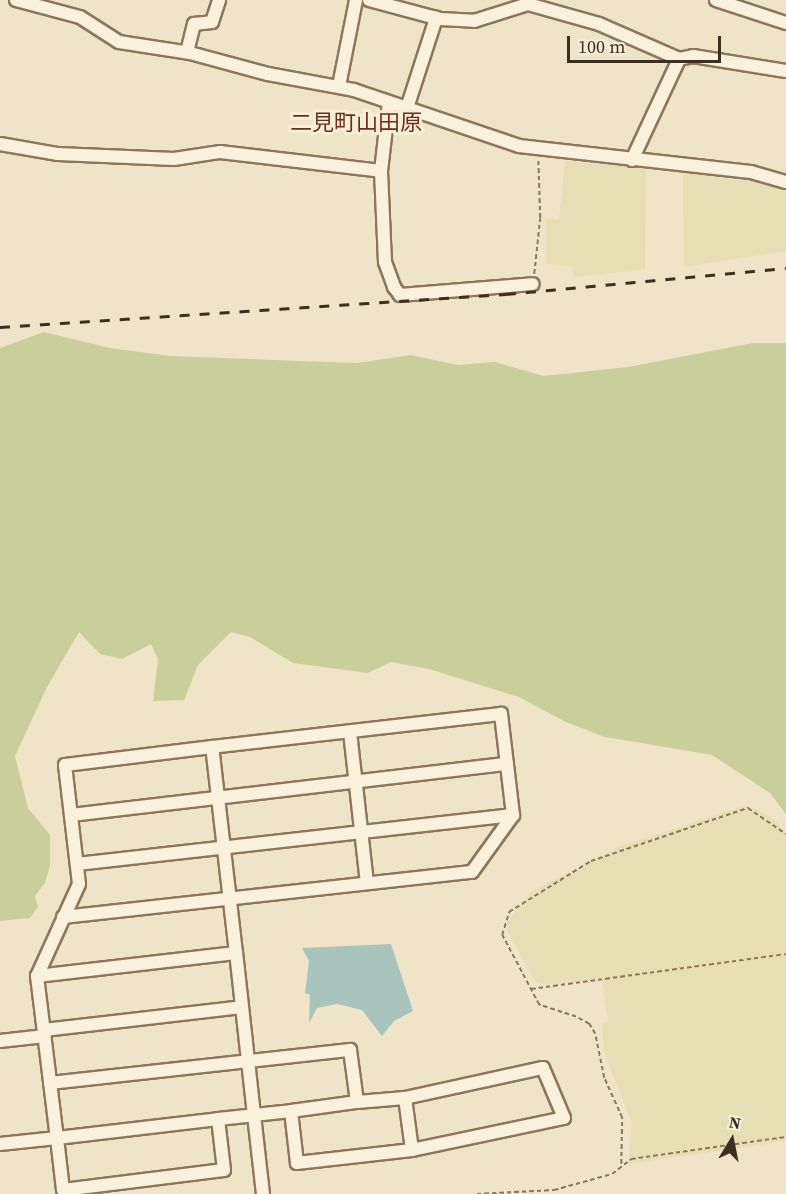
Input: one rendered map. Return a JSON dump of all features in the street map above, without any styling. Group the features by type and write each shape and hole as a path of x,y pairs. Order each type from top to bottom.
{"street":[{"path":"16,0 80,18 118,42 187,52 268,74 339,86 540,151 751,172 786,182"},
{"path":"187,52 194,24 212,22 219,0"},
{"path":"339,86 356,0"},
{"path":"369,0 436,18 474,21 528,4 599,24 679,58 693,56 786,70"},
{"path":"716,0 786,23"},
{"path":"408,108 436,18"},
{"path":"632,160 679,58"},
{"path":"389,102 381,171 385,262 400,295 533,284"},
{"path":"0,144 58,154 152,158 220,152 381,171"},
{"path":"63,917 472,872 513,815 501,714 65,765 79,884 63,917 37,976 63,1190 224,1170 218,1119"},
{"path":"350,732 368,883"},
{"path":"212,747 263,1194"},
{"path":"71,815 507,764"},
{"path":"77,864 513,815"},
{"path":"37,976 236,953"},
{"path":"0,1041 44,1033 242,1007"},
{"path":"50,1083 350,1050 357,1102"},
{"path":"0,1144 405,1098 543,1068 564,1118 412,1150 297,1163 291,1111"},
{"path":"405,1098 412,1150"}],"path":[{"path":"533,284 540,218 540,151"},
{"path":"621,1164 622,1118 604,1078 595,1034 589,1024 576,1017 539,1005 502,935 509,912 591,861 748,808 786,834"},
{"path":"530,989 786,954"},
{"path":"477,1194 554,1190 612,1174 621,1164 786,1137"}],"shaded area":[{"path":"565,161 646,168 645,269 574,277 571,266 546,264 546,219 559,219"},
{"path":"683,170 729,173 786,187 786,251 684,267"},
{"path":"741,807 756,809 776,821 786,835 786,1141 628,1164 632,1123 604,1052 602,1025 608,1022 602,978 547,985 535,981 507,931 507,923 531,892 618,847"}],"green space":[{"path":"44,332 110,348 170,356 357,363 411,355 458,365 495,362 543,376 628,367 753,343 786,343 786,814 770,793 712,755 605,737 566,722 519,697 429,669 391,662 368,673 293,663 250,637 231,632 198,665 184,700 153,701 158,659 151,644 122,659 100,654 79,632 47,687 15,756 28,808 50,835 50,866 45,883 35,896 38,907 30,918 0,921 0,348"}],"water":[{"path":"391,944 413,1011 394,1021 382,1036 362,1010 337,1004 317,1008 309,1023 310,995 305,993 309,961 302,948"}],"railway":[{"path":"0,327 506,294 786,268"}],"district":[{"name":"二見町山田原","path":"356,123"}]}
